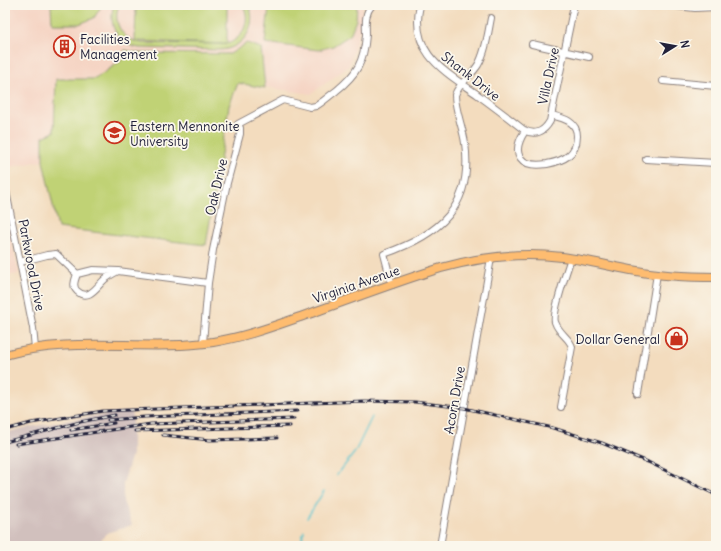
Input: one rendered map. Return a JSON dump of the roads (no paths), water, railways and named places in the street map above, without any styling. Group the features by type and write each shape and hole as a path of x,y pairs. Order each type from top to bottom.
{"main road":[{"name":"Virginia Avenue","path":"5,355 35,348 78,344 156,346 203,343 228,339 256,332 441,268 459,263 491,258 529,255 571,258 657,274 690,277 716,277"}],"street":[{"name":"Oak Drive","path":"203,343 208,283 220,214 240,134 240,126 238,124 283,100 310,107 316,106 349,80 357,70 361,61 365,41 367,13 372,5"},
{"name":"Shank Drive","path":"420,5 417,25 419,35 424,47 434,62 525,131"},
{"name":"Villa Drive","path":"525,131 533,133 542,131 548,124 551,116 574,5"},
{"path":"667,5 695,8 716,7"},
{"path":"392,285 384,254 417,240 436,228 452,212 461,194 466,177 466,149 455,96 457,90 471,74 484,52 491,18"},
{"path":"532,44 589,58"},
{"path":"663,82 716,86"},
{"path":"525,131 519,141 518,149 520,157 525,162 531,165 537,165 564,160 575,148 577,132 569,120 551,116"},
{"path":"646,159 716,163"},
{"name":"Parkwood Drive","path":"5,186 33,328 35,348"},
{"path":"20,262 56,254 77,274"},
{"name":"Acorn Drive","path":"440,546 491,258"},
{"path":"561,407 572,347 571,342 559,332 554,318 571,258"},
{"path":"77,274 93,270 118,271 208,283"},
{"path":"77,274 74,282 76,290 81,294 87,295 93,293 106,278 118,271"},
{"path":"638,394 657,274"}],"waterway":[{"path":"337,475 355,452 372,417"},
{"path":"307,518 324,491"},
{"path":"300,546 304,531"}],"railway":[{"path":"5,430 31,423 103,411 364,401 415,402 464,408 553,428 602,443 648,462 716,495"},
{"path":"108,420 145,417 297,411"},
{"path":"5,442 80,422 115,415"},
{"path":"16,444 151,424 294,419"},
{"path":"71,430 114,423"},
{"path":"135,431 290,426"},
{"path":"163,435 210,440 277,438"}],"place":[{"name":"Facilities Management","path":"64,46"},
{"name":"Eastern Mennonite University","path":"115,133"},
{"name":"Dollar General","path":"676,339"}]}
